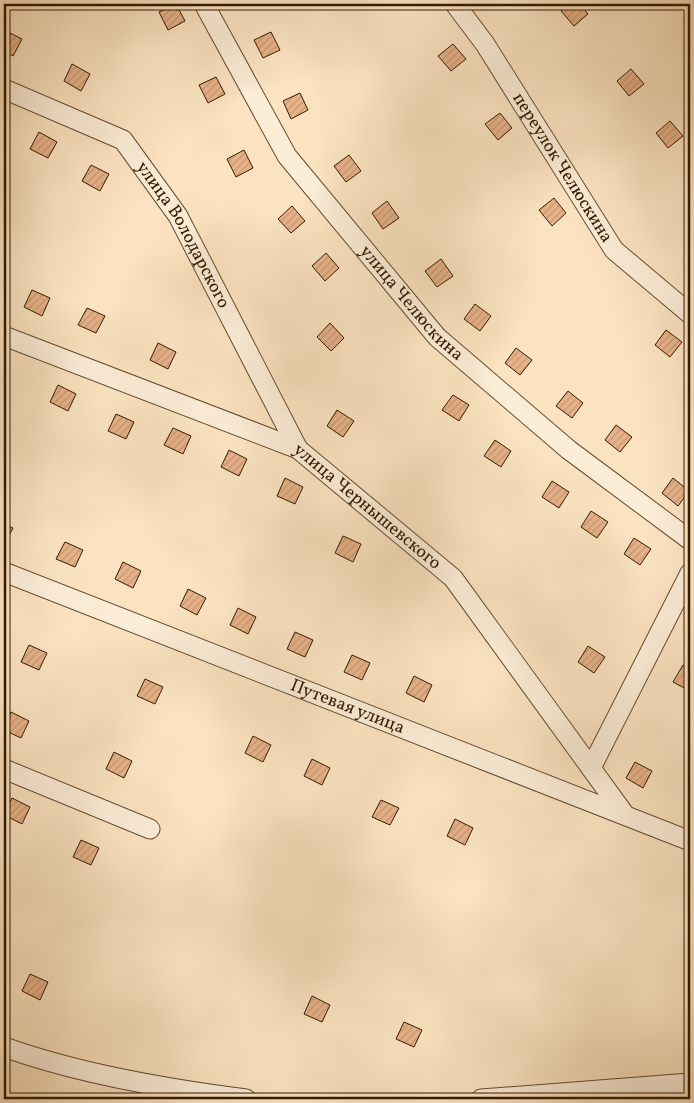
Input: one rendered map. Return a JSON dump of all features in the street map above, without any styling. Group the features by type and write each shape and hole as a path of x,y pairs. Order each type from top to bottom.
{"street":[{"name":"улица Челюскина","path":"204,4 287,156 437,338 569,450 690,540"},
{"name":"переулок Челюскина","path":"456,4 485,44 614,250 690,314"},
{"name":"улица Володарского","path":"4,89 123,140 178,216 298,450"},
{"name":"улица Чернышевского","path":"4,336 298,450 453,578 625,815"},
{"name":"Путевая улица","path":"4,572 690,840"},
{"path":"592,768 690,573"},
{"path":"4,769 150,829"},
{"path":"4,1046 48,1062 208,1094 246,1099"},
{"path":"481,1099 690,1083"}],"building":[{"path":"176,4 185,21 168,30 159,12"},
{"path":"570,4 580,4 588,14 574,26 561,11"},
{"path":"4,30 22,39 13,56 4,51"},
{"path":"271,32 280,50 263,58 254,40"},
{"path":"453,44 466,59 451,71 438,56"},
{"path":"72,64 90,74 81,91 64,81"},
{"path":"631,69 644,84 629,96 617,81"},
{"path":"216,77 225,94 208,103 199,85"},
{"path":"300,93 308,110 291,119 283,101"},
{"path":"500,113 512,128 498,140 485,124"},
{"path":"670,121 683,136 668,148 656,133"},
{"path":"39,132 57,142 48,158 30,149"},
{"path":"244,150 253,168 236,177 227,159"},
{"path":"349,155 361,171 346,182 334,166"},
{"path":"91,165 109,174 100,191 82,181"},
{"path":"554,198 566,213 552,226 539,210"},
{"path":"387,201 399,218 383,229 372,213"},
{"path":"292,206 305,221 291,233 278,219"},
{"path":"326,253 339,268 325,281 312,266"},
{"path":"441,259 453,276 437,287 425,271"},
{"path":"32,290 50,298 42,316 24,307"},
{"path":"475,304 491,316 480,331 464,319"},
{"path":"87,308 105,316 96,333 78,325"},
{"path":"330,323 344,338 331,351 317,337"},
{"path":"666,330 682,342 670,357 655,345"},
{"path":"158,343 176,352 168,369 150,360"},
{"path":"516,348 532,360 520,375 505,363"},
{"path":"58,385 76,394 68,411 50,402"},
{"path":"568,391 583,403 572,418 556,406"},
{"path":"453,395 469,405 459,421 442,410"},
{"path":"337,410 354,421 343,437 327,426"},
{"path":"116,414 134,422 126,439 108,431"},
{"path":"616,425 632,437 620,452 605,440"},
{"path":"173,428 191,436 183,454 164,445"},
{"path":"495,440 511,451 501,467 484,456"},
{"path":"229,450 247,459 239,476 221,467"},
{"path":"285,478 303,487 295,504 277,496"},
{"path":"673,478 689,491 678,506 662,493"},
{"path":"552,481 569,492 559,508 542,497"},
{"path":"591,511 608,522 597,538 581,527"},
{"path":"4,524 13,528 4,545"},
{"path":"343,536 361,544 353,562 335,553"},
{"path":"634,538 651,549 640,565 624,554"},
{"path":"65,542 83,550 75,567 56,559"},
{"path":"123,562 141,571 133,588 115,579"},
{"path":"188,589 206,598 197,615 180,606"},
{"path":"238,608 256,617 248,634 230,625"},
{"path":"295,632 313,640 305,657 287,649"},
{"path":"29,645 47,653 39,670 21,662"},
{"path":"588,646 605,657 594,673 578,662"},
{"path":"352,655 370,663 362,680 344,672"},
{"path":"683,665 690,670 690,691 673,682"},
{"path":"414,676 432,685 424,702 406,693"},
{"path":"145,679 163,687 155,704 137,696"},
{"path":"11,712 29,721 21,738 4,730"},
{"path":"253,736 271,745 263,762 245,753"},
{"path":"114,752 132,761 124,778 106,769"},
{"path":"312,759 330,768 322,785 304,776"},
{"path":"635,762 652,771 643,788 626,778"},
{"path":"12,798 30,807 22,824 4,815"},
{"path":"381,800 399,808 390,825 372,817"},
{"path":"455,819 473,828 465,845 447,836"},
{"path":"81,840 99,848 91,865 73,857"},
{"path":"30,974 48,982 40,1000 22,991"},
{"path":"312,996 330,1005 322,1022 304,1014"},
{"path":"404,1022 422,1030 414,1047 396,1039"}]}
